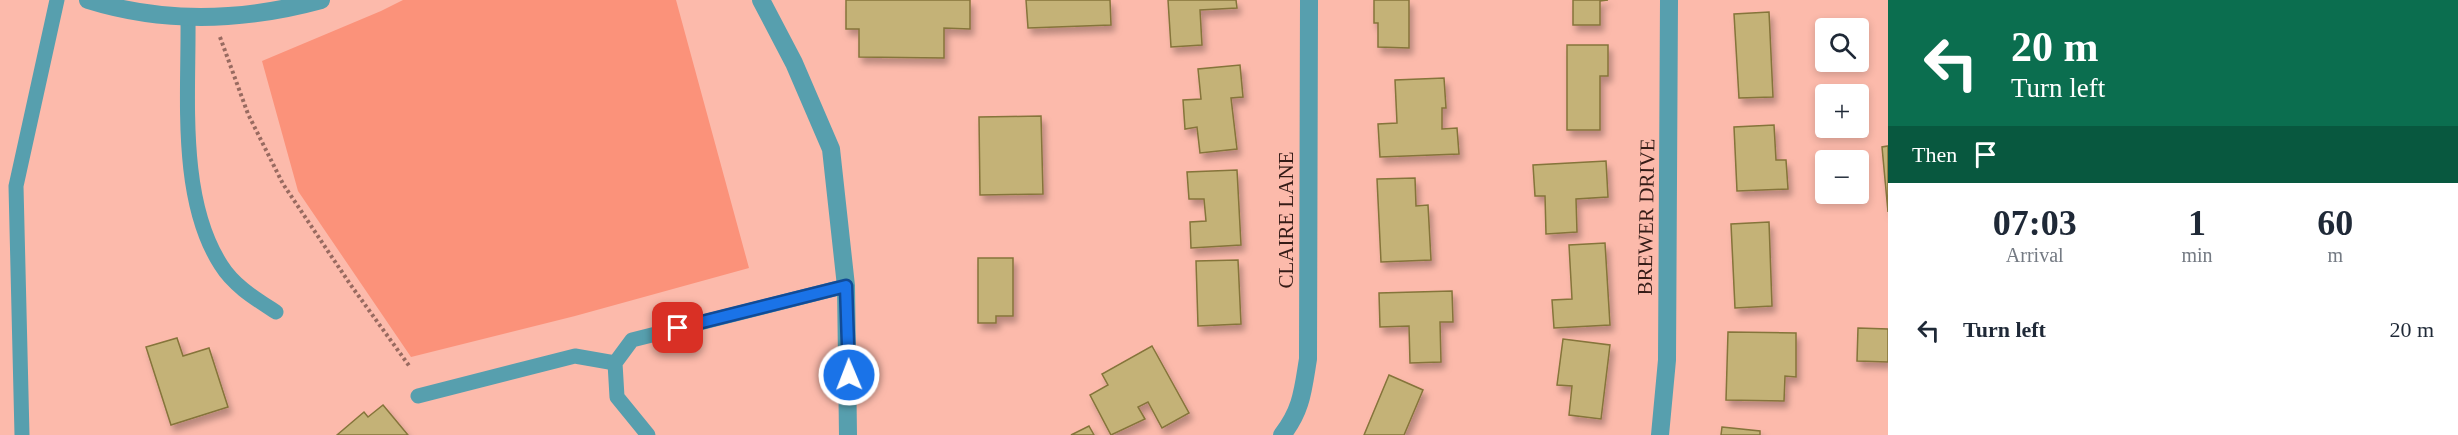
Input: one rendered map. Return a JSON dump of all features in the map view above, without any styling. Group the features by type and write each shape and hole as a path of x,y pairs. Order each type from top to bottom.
{"street":[{"path":"88,0 155,15 188,18 209,18 291,9 321,0"},
{"path":"761,0 794,63 831,149 846,286 848,435"},
{"name":"CLAIRE LANE","path":"1282,435 1294,419 1301,399 1308,359 1309,0"},
{"name":"BREWER DRIVE","path":"1660,435 1666,360 1669,0"}],"lane":[{"path":"22,435 16,186 57,0"},
{"path":"188,18 189,149 194,194 205,233 221,266 243,291 276,312"},
{"path":"648,435 616,397 615,363 632,340 846,286"},
{"path":"418,396 575,356 615,363"}],"path":[{"path":"209,18 220,37 248,114 283,184 350,284 410,367"}],"shaded area":[{"path":"403,0 676,0 749,268 575,316 411,357 298,191 262,61"}],"building":[{"path":"846,0 970,0 970,29 944,28 944,58 859,57 859,29 846,29"},
{"path":"1026,0 1110,0 1111,25 1028,28"},
{"path":"1168,0 1236,0 1237,8 1200,10 1202,45 1171,47"},
{"path":"1374,0 1409,0 1409,48 1378,47 1378,23 1374,23"},
{"path":"1573,0 1608,0 1600,1 1600,25 1573,25"},
{"path":"1769,12 1773,97 1739,98 1734,14"},
{"path":"1567,45 1608,45 1608,76 1600,76 1600,130 1567,130"},
{"path":"1240,65 1243,97 1231,98 1237,149 1200,153 1197,127 1185,129 1183,100 1201,99 1198,69"},
{"path":"1444,78 1446,108 1442,108 1442,129 1457,128 1459,154 1380,157 1378,124 1397,123 1395,80"},
{"path":"1041,116 1043,194 980,195 979,117"},
{"path":"1774,125 1776,160 1786,160 1788,189 1737,191 1734,127"},
{"path":"1888,146 1888,212 1882,147"},
{"path":"1606,161 1608,197 1576,199 1577,232 1546,234 1545,196 1535,196 1533,165"},
{"path":"1237,170 1241,245 1191,248 1190,222 1206,221 1204,199 1189,199 1187,172"},
{"path":"1415,178 1416,206 1428,205 1431,260 1381,262 1377,179"},
{"path":"1769,222 1772,306 1735,308 1731,224"},
{"path":"1605,243 1610,325 1554,328 1552,300 1572,299 1569,245"},
{"path":"978,258 1013,258 1013,316 996,316 996,323 978,323"},
{"path":"1238,260 1241,324 1198,326 1196,261"},
{"path":"1452,291 1453,322 1440,322 1441,362 1410,363 1409,326 1380,327 1379,293"},
{"path":"1858,328 1888,329 1888,362 1857,361"},
{"path":"1728,332 1796,333 1796,377 1785,376 1784,401 1726,400"},
{"path":"177,338 183,356 209,348 228,407 171,425 146,347"},
{"path":"1563,339 1610,345 1601,419 1569,415 1572,386 1557,385"},
{"path":"1152,346 1189,413 1162,428 1148,402 1138,407 1145,419 1111,435 1090,395 1108,385 1102,374"},
{"path":"1389,375 1423,390 1404,435 1364,435"},
{"path":"383,405 408,435 337,435 364,412 368,417"},
{"path":"1089,426 1094,435 1071,435"},
{"path":"1722,427 1760,431 1760,435 1721,435"}],"route":[{"path":"678,328 846,286 849,375"}]}
